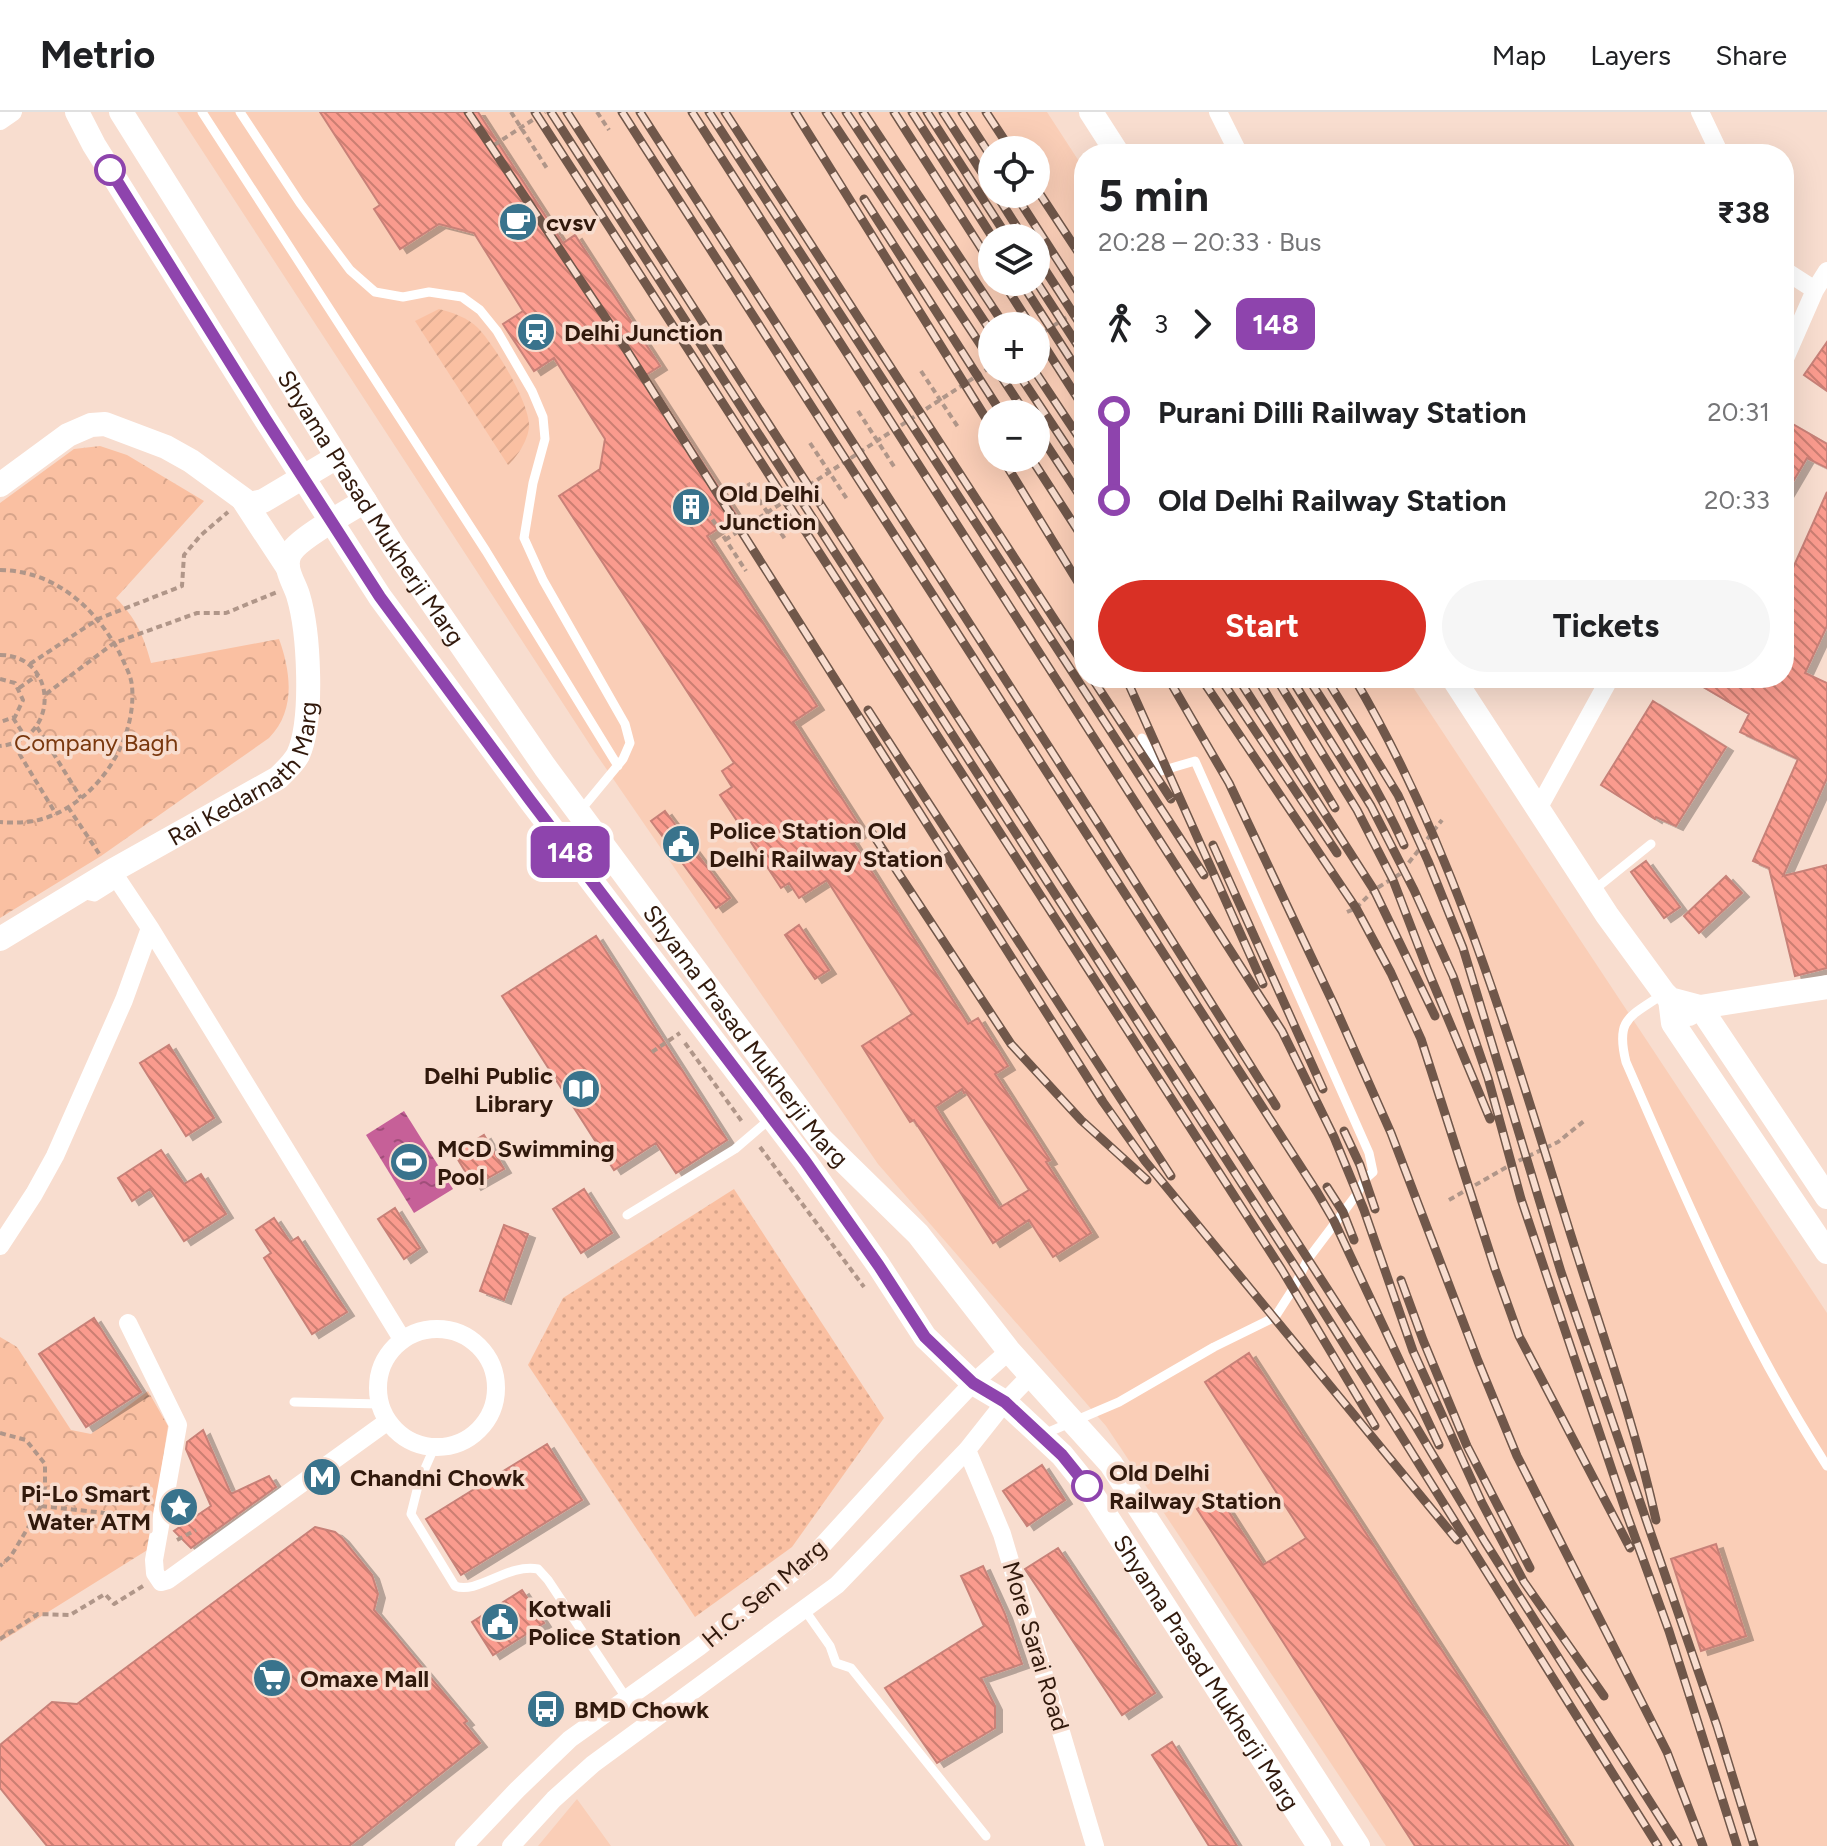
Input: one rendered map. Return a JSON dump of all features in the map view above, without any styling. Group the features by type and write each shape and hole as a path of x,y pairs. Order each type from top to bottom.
{"main road":[{"name":"Shyama Prasad Mukherji Marg","path":"77,112 94,145 380,597 770,1119 805,1161 925,1337 973,1383 1005,1402 1041,1435 1087,1486 1319,1846"},
{"name":"Shyama Prasad Mukherji Marg","path":"121,112 365,501 518,727 820,1138 918,1234 1009,1351 1111,1464 1358,1846"},
{"path":"1091,112 1112,144"},
{"name":"Rai Kedarnath Marg","path":"0,485 68,435 91,425 105,424 142,436 191,461 244,501 290,575 298,596 309,675 307,712 296,758 278,778 112,871 0,939"},
{"path":"244,501 256,504 337,457"},
{"path":"290,575 287,559 294,548 365,501"},
{"path":"1459,688 1669,1005 1827,1252"},
{"path":"1669,1005 1700,1007 1827,987"},
{"path":"1700,1007 1827,1197"}],"street":[{"path":"0,121 13,112"},
{"path":"1218,112 1234,144"},
{"path":"1700,112 1715,144"},
{"path":"1794,338 1827,271"},
{"path":"1794,276 1815,290"},
{"path":"1538,809 1605,688"},
{"path":"112,871 402,1339"},
{"path":"0,1246 55,1156 124,1000 150,928"},
{"path":"128,1323 178,1425 154,1560 156,1578 161,1582 168,1580 384,1413"},
{"path":"442,1328 462,1334 479,1345 491,1362 497,1382 495,1403 487,1421 472,1436 454,1446 434,1448 408,1439 384,1413 378,1386 381,1368 389,1352 402,1339 421,1330 442,1328"},
{"name":"H.C. Sen Marg","path":"464,1846 570,1739 699,1647 810,1559 973,1383 1009,1351"},
{"name":"H.C. Sen Marg","path":"511,1846 554,1799 593,1764 837,1585 967,1450 1031,1375"},
{"name":"More Sarai Road","path":"967,1450 1002,1534 1095,1846"}],"lane":[{"path":"202,112 486,551 618,766"},
{"path":"240,112 300,203 350,270 375,292 403,297 429,292 462,297 480,310 497,331 532,391 543,417 545,439 530,497 524,538 543,580 625,724 630,743 618,766 579,812"},
{"path":"1041,1435 1119,1402 1214,1347 1275,1317 1308,1259 1373,1172 1374,1166 1195,761 1161,771 1142,738"},
{"path":"1592,892 1651,844"},
{"path":"1669,1005 1625,1022 1620,1037 1626,1062 1753,1340 1796,1418 1827,1466"},
{"path":"627,1215 735,1149 770,1119"},
{"path":"294,1402 384,1413"},
{"path":"434,1448 415,1495 411,1514 455,1586 466,1588 515,1569 538,1569 627,1699"},
{"path":"804,1609 830,1646 836,1663 851,1668 986,1836"}],"path":[{"path":"511,112 548,170"},
{"path":"494,145 545,112"},
{"path":"597,112 609,130"},
{"path":"1050,328 1074,312"},
{"path":"921,371 958,427"},
{"path":"725,540 978,375"},
{"path":"858,411 895,468"},
{"path":"810,443 847,499"},
{"path":"748,483 785,539"},
{"path":"30,664 98,619 182,586 184,555 201,535 244,501"},
{"path":"707,511 746,571"},
{"path":"0,570 33,573 80,601 98,619 114,643 132,685 125,737 115,760 81,798 40,820 0,822"},
{"path":"46,694 114,643 197,613 226,613 275,593 290,575"},
{"path":"0,655 30,664 46,694 45,712 37,727 14,745 0,746"},
{"path":"19,688 38,675"},
{"path":"0,679 9,680 19,688 22,706 13,718 0,722"},
{"path":"13,718 26,738"},
{"path":"37,727 81,798"},
{"path":"14,745 56,814"},
{"path":"68,807 112,871"},
{"path":"1347,912 1400,874 1442,820"},
{"path":"652,1052 697,1018"},
{"path":"1449,1200 1558,1142 1584,1121"},
{"path":"0,1433 26,1440 45,1464 41,1506 11,1556 0,1566"},
{"path":"41,1506 162,1519"},
{"path":"174,1542 196,1530"},
{"path":"0,1639 38,1614 70,1615 105,1594 114,1604 156,1578"}],"shaded area":[{"path":"177,112 1047,112 1074,154 1074,688 1414,688 1827,1313 1827,1846 1386,1846 1106,1426 878,1164 594,751"},
{"path":"577,1799 611,1846 538,1846"}],"green space":[{"path":"439,309 465,318 478,328 518,390 529,427 522,448 508,465 415,321"},
{"name":"Company Bagh","path":"100,446 127,455 204,501 116,598 138,628 151,663 279,639 288,678 287,704 284,716 269,738 101,856 0,918 0,503 74,449"},
{"path":"734,1189 884,1418 792,1547 695,1617 528,1365 563,1298"},
{"path":"0,1337 17,1347 71,1430 91,1434 148,1391 168,1426 149,1549 0,1642"}],"water":[{"name":"MCD Swimming Pool","path":"404,1111 453,1189 414,1213 366,1135"}],"building":[{"name":"Old Delhi Junction","path":"320,112 478,112 563,243 575,235 660,366 646,375 737,516 707,536 817,706 793,722 863,831 851,839 968,1024 978,1018 1008,1066 995,1074 1050,1160 1046,1162 1091,1233 1053,1257 1029,1220 993,1243 862,1046 912,1014 827,880 799,898 789,883 781,888 720,795 732,787 722,771 734,763 559,496 600,469 605,439 554,358 534,371 503,324 523,311 474,233 439,224 400,249 374,209 380,205","holes":["962,1089 1029,1190 999,1208 935,1107"]},
{"path":"1827,342 1827,391 1804,375"},
{"path":"1794,425 1827,444 1827,468 1807,458 1794,480"},
{"path":"1827,492 1827,626 1805,673 1827,683 1827,778 1783,876 1827,865 1827,968 1795,976 1769,868 1753,861 1798,759 1740,732 1749,714 1705,688 1794,688 1794,566"},
{"path":"1653,701 1726,747 1676,826 1655,819 1601,785"},
{"path":"665,811 730,898 716,908 651,821"},
{"path":"1646,861 1680,907 1664,918 1631,872"},
{"path":"1726,876 1742,893 1699,933 1684,916"},
{"path":"799,925 829,970 815,979 785,935"},
{"path":"596,936 727,1140 676,1173 656,1143 614,1170 502,996"},
{"path":"169,1045 214,1118 186,1136 140,1063"},
{"path":"484,1135 504,1169 474,1186 454,1153"},
{"path":"161,1150 184,1184 201,1174 226,1214 184,1241 150,1189 132,1201 118,1178"},
{"path":"584,1189 612,1233 581,1253 553,1209"},
{"path":"395,1208 420,1248 404,1259 378,1219"},
{"path":"274,1218 290,1242 298,1237 347,1312 312,1334 264,1258 271,1253 256,1230"},
{"path":"504,1225 528,1234 504,1300 480,1291"},
{"path":"94,1318 141,1392 86,1427 39,1354"},
{"path":"1249,1353 1569,1846 1415,1846 1197,1509 1218,1495 1263,1565 1306,1538 1205,1382"},
{"path":"203,1430 231,1494 269,1476 276,1487 191,1548 174,1531 211,1506 186,1449 187,1442"},
{"path":"547,1444 582,1500 461,1575 426,1519"},
{"path":"1042,1465 1065,1500 1027,1526 1003,1491"},
{"name":"Omaxe Mall","path":"315,1527 335,1532 372,1575 378,1594 374,1610 467,1721 464,1723 480,1743 349,1846 47,1846 0,1788 0,1745 52,1702 77,1704"},
{"path":"1716,1544 1746,1636 1701,1651 1671,1559"},
{"path":"1058,1548 1155,1693 1122,1715 1025,1569"},
{"path":"983,1566 1005,1614 1022,1664 981,1678 995,1706 995,1728 937,1763 885,1688 984,1626 961,1576"},
{"path":"522,1590 544,1623 493,1655 472,1622"},
{"path":"1172,1742 1237,1846 1209,1846 1152,1755"}],"railway":[{"path":"468,112 617,335 1103,1102 1145,1161 1457,1540"},
{"path":"535,112 1282,1270 1375,1426"},
{"path":"551,112 1300,1274 1658,1846"},
{"path":"567,112 1412,1420 1485,1542 1678,1846"},
{"path":"622,112 1317,1192 1334,1221 1439,1445"},
{"path":"640,112 1101,828 1276,1106"},
{"path":"692,112 1282,1031 1334,1137 1364,1210 1413,1351 1482,1503 1524,1582 1604,1696"},
{"path":"709,112 1074,675"},
{"path":"725,112 1074,650"},
{"path":"795,112 978,406"},
{"path":"826,112 978,341"},
{"path":"846,112 978,312"},
{"path":"863,112 996,312"},
{"path":"894,112 978,243"},
{"path":"912,112 984,224"},
{"path":"927,112 999,224"},
{"path":"943,112 978,166"},
{"path":"962,112 978,137"},
{"path":"986,112 1002,136"},
{"path":"864,199 993,400"},
{"path":"1005,208 1015,224"},
{"path":"1024,208 1074,285"},
{"path":"1049,208 1074,246"},
{"path":"1050,278 1074,315"},
{"path":"1012,296 1022,312"},
{"path":"1030,296 1074,364"},
{"path":"1046,296 1074,340"},
{"path":"1050,355 1074,392"},
{"path":"1006,384 1017,400"},
{"path":"1025,384 1074,457"},
{"path":"1043,384 1074,430"},
{"path":"1050,450 1074,487"},
{"path":"1011,472 1074,576"},
{"path":"1040,472 1074,525"},
{"path":"1083,688 1204,875"},
{"path":"1099,688 1171,799"},
{"path":"1130,688 1263,984"},
{"path":"1174,688 1229,783 1335,1007 1391,1133 1517,1456 1667,1752 1703,1846"},
{"path":"1208,688 1356,908 1391,973 1421,1039 1519,1336 1630,1548"},
{"path":"1227,688 1337,853"},
{"path":"1244,688 1374,890 1435,1016"},
{"path":"1263,688 1335,808"},
{"path":"1282,688 1357,810 1393,880 1490,1119"},
{"path":"1297,688 1371,806 1453,976 1488,1078 1521,1199 1669,1631 1737,1846"},
{"path":"1314,688 1371,780 1404,845"},
{"path":"1332,688 1398,795 1463,948 1561,1272 1717,1726 1754,1846"},
{"path":"1360,688 1420,806 1474,939 1613,1365 1656,1520"},
{"path":"868,710 1171,1176"},
{"path":"872,833 1011,1044 1081,1120 1147,1180"},
{"path":"1213,845 1323,1089"},
{"path":"1344,1131 1375,1209"},
{"path":"1327,1187 1343,1212 1354,1240"},
{"path":"1401,1280 1467,1446 1530,1568"}],"bus line":[{"name":"148","path":"110,170 380,597 770,1119 805,1161 925,1337 973,1383 1005,1402 1062,1455 1087,1486"}],"place":[{"name":"cvsv","path":"518,222"},
{"name":"Delhi Junction","path":"536,332"},
{"name":"Old Delhi Junction","path":"691,507"},
{"name":"Police Station Old Delhi Railway Station","path":"681,844"},
{"name":"Delhi Public Library","path":"581,1089"},
{"name":"MCD Swimming Pool","path":"409,1162"},
{"name":"Chandni Chowk","path":"322,1477"},
{"name":"Old Delhi Railway Station","path":"1087,1486"},
{"name":"Pi-Lo Smart Water ATM","path":"179,1507"},
{"name":"Kotwali Police Station","path":"500,1622"},
{"name":"Omaxe Mall","path":"272,1678"},
{"name":"BMD Chowk","path":"546,1709"}]}
